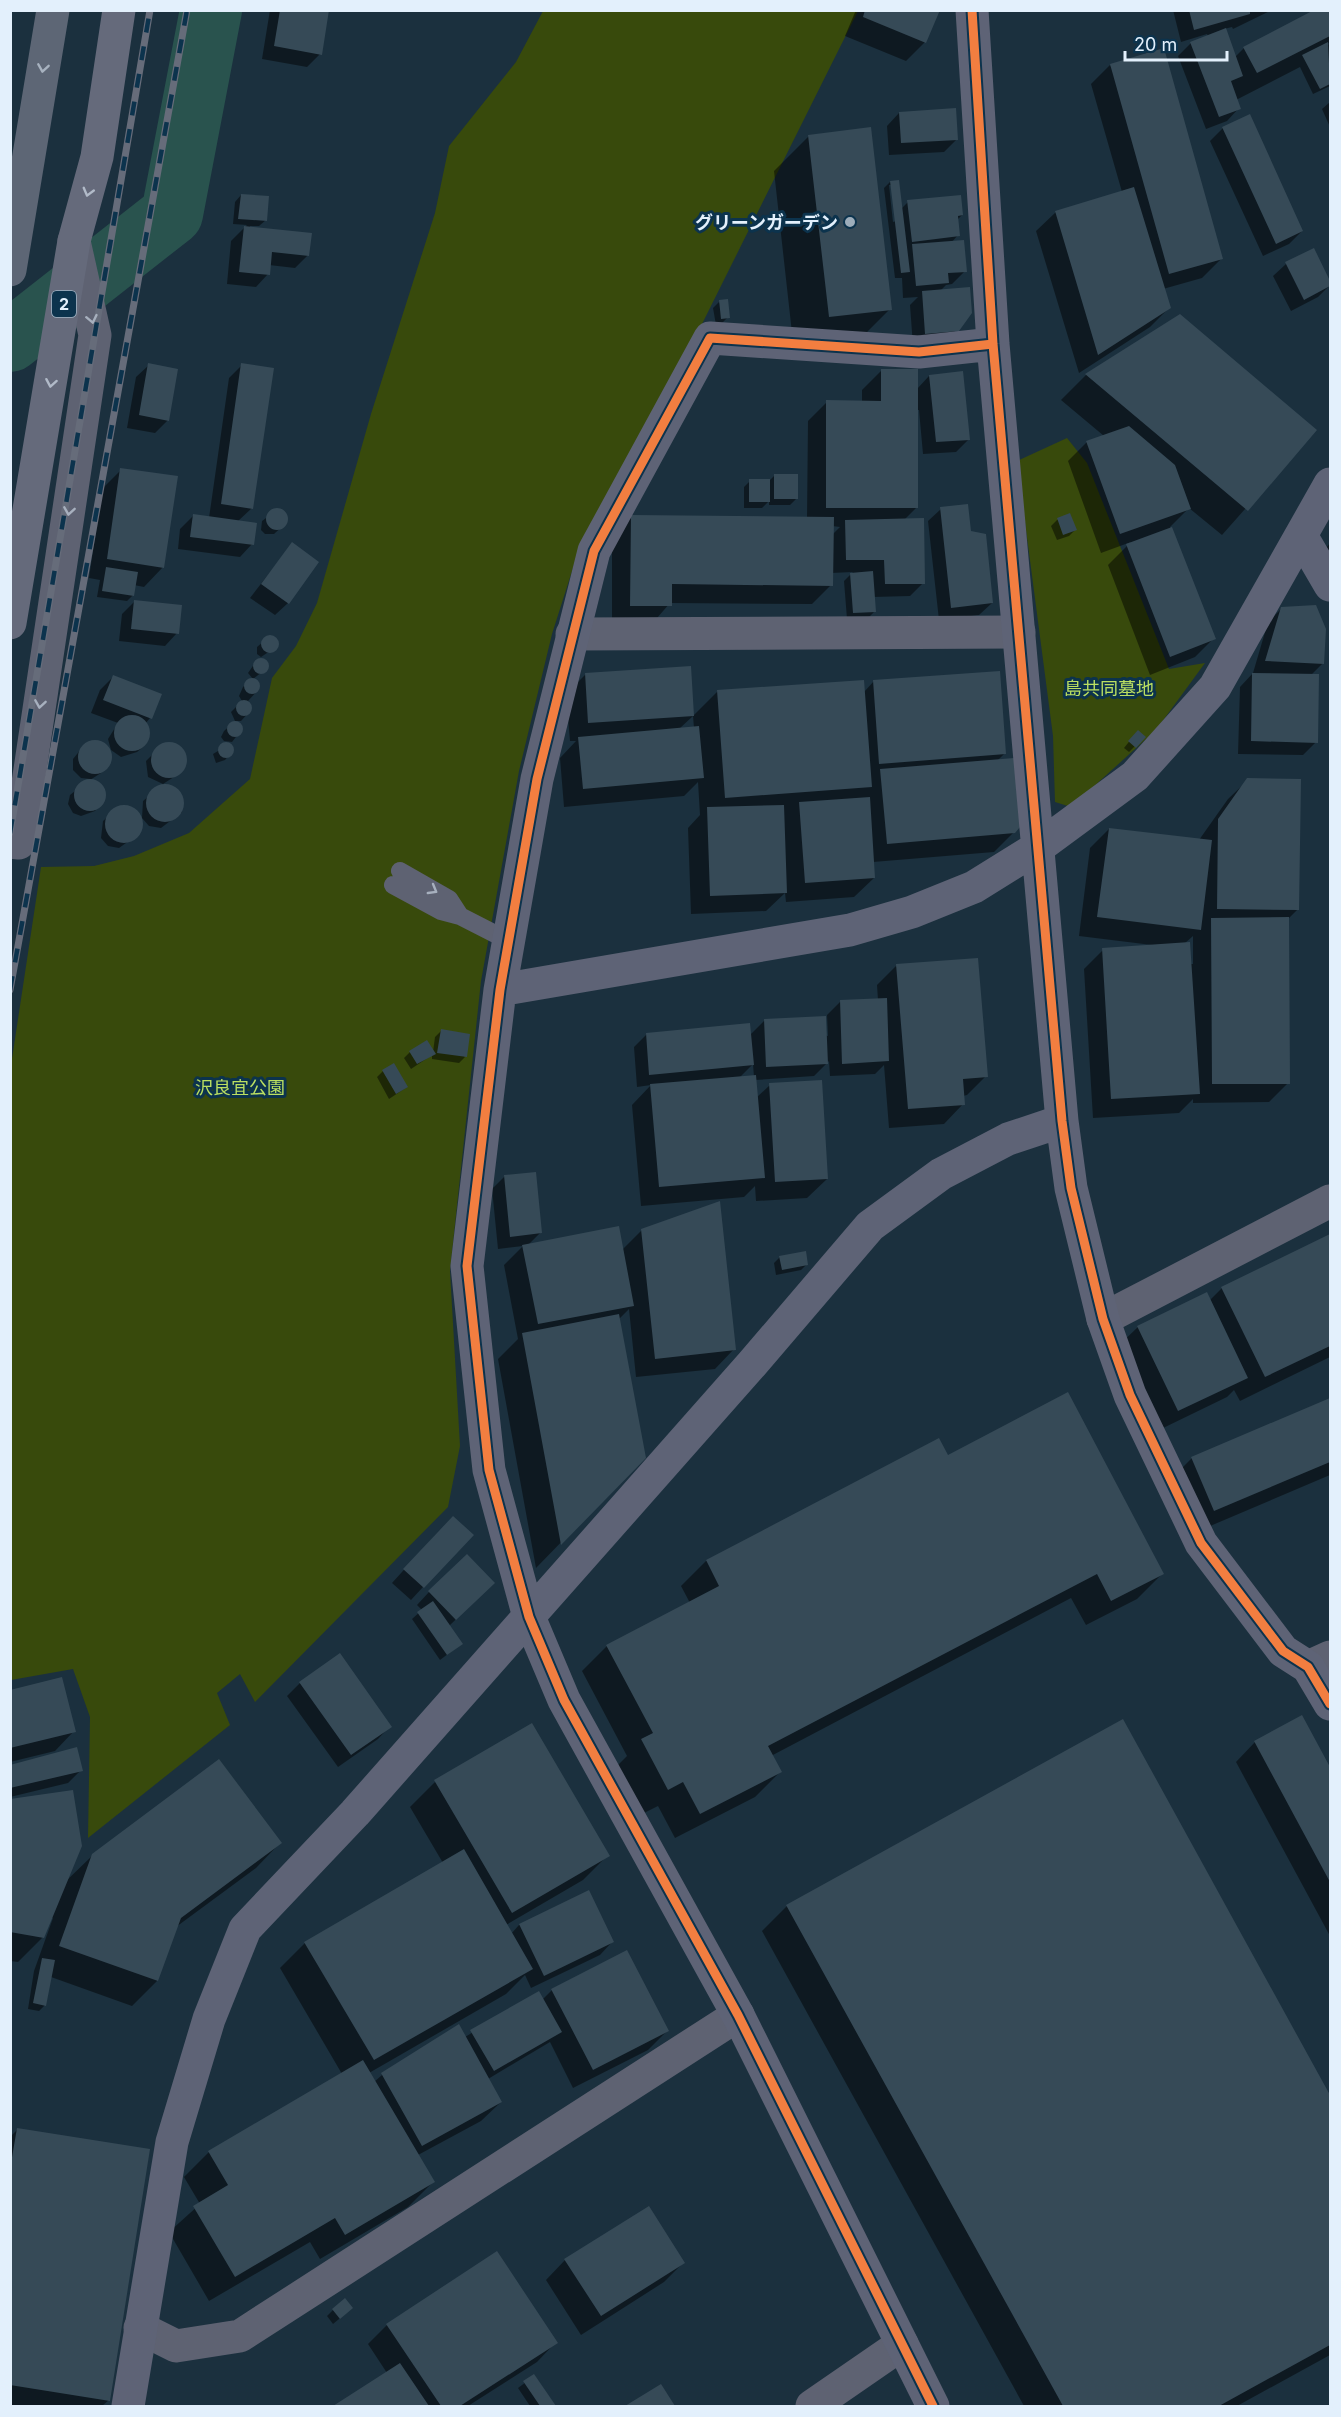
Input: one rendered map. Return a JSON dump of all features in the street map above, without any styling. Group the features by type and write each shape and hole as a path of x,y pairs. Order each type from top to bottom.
{"highway":[{"path":"10,270 53,10"}],"main road":[{"name":"2","path":"13,611 75,241 97,157 119,10"},
{"path":"97,157 130,10"}],"street":[{"path":"972,10 993,344 1040,846 1062,1121 1071,1188 1102,1319 1130,1395 1202,1543 1282,1651 1319,1662 1330,1704"},
{"path":"10,842 19,843 95,335 75,241"},
{"path":"933,2406 738,2015 564,1700 529,1617 489,1470 467,1266 500,990 537,779 572,634 594,551 710,338 919,352 993,344"},
{"path":"500,990 850,930 912,912 974,887 1040,846 1136,776 1215,687 1330,484"},
{"path":"1302,537 1330,585"},
{"path":"572,634 1019,632"},
{"path":"128,2406 171,2142 208,2019 245,1929 355,1813 752,1364 870,1226 941,1174 1008,1139 1062,1121"},
{"path":"1102,1319 1330,1201"},
{"path":"140,2328 176,2346 240,2336 738,2015"},
{"path":"812,2406 902,2344"}],"lane":[{"path":"397,878 448,899 460,916 509,942"}],"green space":[{"name":"沢良宜公園","path":"543,11 858,11 702,324 579,549 552,634 519,771 481,981 450,1271 460,1446 448,1507 255,1702 240,1674 217,1693 230,1725 88,1838 90,1717 73,1669 11,1680 10,1072 41,867 94,866 134,856 189,833 250,779 272,678 296,646 317,603 371,414 435,213 449,146 516,62"},
{"name":"島共同墓地","path":"1067,438 1087,463 1169,669 1205,663 1156,730 1071,807 1055,802 1053,736 1017,461"}],"building":[{"path":"280,10 329,10 322,55 274,46"},
{"path":"865,10 940,10 926,43 863,17"},
{"path":"1189,10 1250,10 1250,14 1194,30"},
{"path":"1314,10 1330,10 1330,36 1257,73 1243,47"},
{"path":"1226,28 1243,76 1231,81 1241,109 1219,117 1190,42"},
{"path":"1328,42 1330,84 1320,89 1302,55"},
{"path":"1164,48 1223,259 1169,274 1110,64"},
{"path":"956,108 958,140 901,143 899,112"},
{"path":"1250,114 1303,231 1276,244 1222,127"},
{"name":"グリーンガーデン","path":"871,127 892,310 829,317 808,135"},
{"path":"899,180 910,272 901,273 890,181"},
{"path":"1134,187 1171,308 1098,355 1055,211"},
{"path":"241,194 269,196 267,221 238,219"},
{"path":"961,195 963,215 958,216 960,236 912,242 907,200"},
{"path":"244,226 312,233 309,256 272,252 270,275 239,272"},
{"path":"964,240 967,272 948,273 949,283 916,286 912,244"},
{"path":"1314,248 1330,281 1330,286 1304,300 1285,262"},
{"path":"970,287 972,313 959,331 925,334 922,291"},
{"path":"728,299 730,318 721,319 719,300"},
{"path":"1180,314 1317,430 1248,511 1085,374"},
{"path":"148,363 178,369 169,421 139,415"},
{"path":"241,363 274,368 253,509 221,504"},
{"path":"881,369 918,369 918,508 826,508 826,400 881,401"},
{"path":"963,371 970,440 936,442 929,375"},
{"path":"1129,426 1175,465 1191,509 1120,534 1086,441"},
{"path":"120,468 178,476 164,568 107,559"},
{"path":"774,474 798,474 798,499 774,499"},
{"path":"749,479 770,479 770,502 749,502"},
{"path":"968,504 971,531 986,534 993,603 951,608 940,507"},
{"path":"277,508 285,511 288,519 285,527 277,530 269,527 266,519 269,511"},
{"path":"1070,513 1077,530 1063,535 1057,518"},
{"path":"193,514 257,523 254,545 190,537"},
{"path":"631,515 834,517 833,586 672,584 672,606 630,606"},
{"path":"924,518 925,584 885,584 884,560 846,560 845,520"},
{"path":"1172,527 1216,639 1170,657 1126,544"},
{"path":"292,542 319,562 289,604 261,584"},
{"path":"106,567 138,572 134,596 102,591"},
{"path":"873,571 876,612 853,613 850,573"},
{"path":"134,600 182,605 179,634 131,629"},
{"path":"1316,605 1326,629 1324,664 1265,661 1281,607"},
{"path":"270,635 276,638 279,644 276,650 270,653 264,650 261,644 264,638"},
{"path":"261,658 267,660 269,666 267,672 261,674 255,672 253,666 255,660"},
{"path":"691,666 694,716 588,723 585,673"},
{"path":"1000,671 1006,754 879,764 873,680"},
{"path":"1252,673 1319,674 1318,743 1251,741"},
{"path":"113,675 162,694 152,719 103,700"},
{"path":"249,678 255,678 260,686 258,692 249,694 244,689 244,683"},
{"path":"864,680 872,787 725,798 717,690"},
{"path":"241,700 247,700 252,708 250,714 241,716 236,711 236,705"},
{"path":"132,715 145,720 150,733 145,746 132,751 119,746 114,733 119,720"},
{"path":"232,721 238,721 243,729 241,735 232,737 227,732 227,726"},
{"path":"699,726 704,778 583,789 578,737"},
{"path":"1138,730 1146,737 1136,748 1128,741"},
{"path":"95,740 107,745 112,757 107,769 95,774 83,769 78,757 83,745"},
{"path":"169,742 182,747 187,760 182,773 169,778 156,773 151,760 156,747"},
{"path":"226,742 234,750 226,758 218,750"},
{"path":"1014,758 1020,827 1015,833 887,844 880,769"},
{"path":"1247,778 1301,779 1299,910 1217,909 1218,819"},
{"path":"90,779 101,784 106,795 101,806 90,811 79,806 74,795 79,784"},
{"path":"165,784 179,789 184,803 179,817 165,822 151,817 146,803 151,789"},
{"path":"870,797 875,878 805,883 799,802"},
{"path":"124,805 137,811 143,824 137,837 124,843 111,837 105,824 111,811"},
{"path":"784,805 787,893 710,896 707,807"},
{"path":"1109,828 1212,840 1201,930 1097,917"},
{"path":"1289,917 1290,1084 1212,1084 1211,918"},
{"path":"1190,942 1200,1094 1111,1099 1102,948"},
{"path":"978,958 988,1077 963,1079 965,1105 908,1109 896,964"},
{"path":"887,998 889,1061 842,1064 840,1000"},
{"path":"826,1016 828,1064 766,1067 764,1019"},
{"path":"750,1023 754,1065 649,1075 646,1033"},
{"path":"441,1029 470,1034 467,1057 437,1053"},
{"path":"427,1040 436,1054 417,1064 409,1051"},
{"path":"394,1063 408,1087 396,1094 382,1070"},
{"path":"756,1075 765,1178 659,1187 650,1084"},
{"path":"822,1080 828,1179 775,1182 769,1083"},
{"path":"536,1172 542,1233 510,1237 504,1175"},
{"path":"720,1201 736,1350 655,1359 641,1229"},
{"path":"619,1226 634,1306 538,1324 522,1245"},
{"path":"1330,1234 1330,1346 1265,1377 1221,1287"},
{"path":"806,1251 808,1265 782,1270 779,1256"},
{"path":"1207,1292 1248,1378 1178,1411 1137,1326"},
{"path":"619,1314 646,1458 561,1545 522,1333"},
{"path":"1068,1392 1164,1574 1111,1601 1097,1574 768,1746 782,1772 700,1814 683,1782 668,1790 641,1739 653,1733 606,1645 719,1586 706,1560 939,1438 948,1455"},
{"path":"1330,1398 1330,1462 1214,1511 1191,1457"},
{"path":"453,1516 474,1535 424,1588 403,1569"},
{"path":"467,1554 495,1583 456,1620 428,1591"},
{"path":"433,1601 463,1644 447,1655 417,1612"},
{"path":"340,1653 392,1727 351,1755 299,1682"},
{"path":"62,1677 76,1732 10,1748 10,1690"},
{"path":"1302,1715 1330,1767 1330,1882 1254,1741"},
{"path":"1123,1719 1330,2095 1330,2345 1219,2406 1063,2406 786,1905"},
{"path":"532,1723 610,1856 512,1913 434,1780"},
{"path":"77,1747 83,1771 10,1788 10,1765"},
{"path":"219,1759 282,1843 181,1918 158,1981 59,1946 92,1854"},
{"path":"73,1790 82,1846 44,1938 10,1932 10,1799"},
{"path":"464,1849 533,1969 374,2060 304,1942"},
{"path":"589,1890 614,1942 544,1976 519,1924"},
{"path":"627,1950 669,2031 593,2070 551,1989"},
{"path":"42,1958 55,1960 46,2006 33,2003"},
{"path":"539,1991 562,2032 494,2071 470,2030"},
{"path":"459,2024 502,2102 422,2146 381,2073"},
{"path":"363,2060 435,2182 345,2235 335,2218 235,2277 193,2206 228,2185 208,2151"},
{"path":"17,2128 150,2149 110,2401 10,2385 10,2169"},
{"path":"649,2206 685,2263 601,2316 564,2259"},
{"path":"497,2251 558,2343 460,2406 441,2406 386,2324"},
{"path":"345,2298 353,2308 340,2319 332,2309"},
{"path":"400,2363 429,2406 333,2406"},
{"path":"534,2374 556,2406 540,2406 523,2381"},
{"path":"661,2384 675,2406 625,2406"}],"waterway":[{"path":"10,341 172,214 211,10"}],"railway":[{"path":"10,833 150,10"},
{"path":"10,990 187,10"}],"cycle path":[{"path":"972,10 993,344 1062,1121 1071,1188 1103,1319 1130,1395 1201,1543 1283,1651 1308,1667 1330,1704"},
{"path":"933,2406 738,2015 564,1700 529,1617 489,1470 467,1266 500,990 537,779 594,551 710,338 919,352 993,344"}],"place":[{"name":"グリーンガーデン","path":"850,222"}]}
